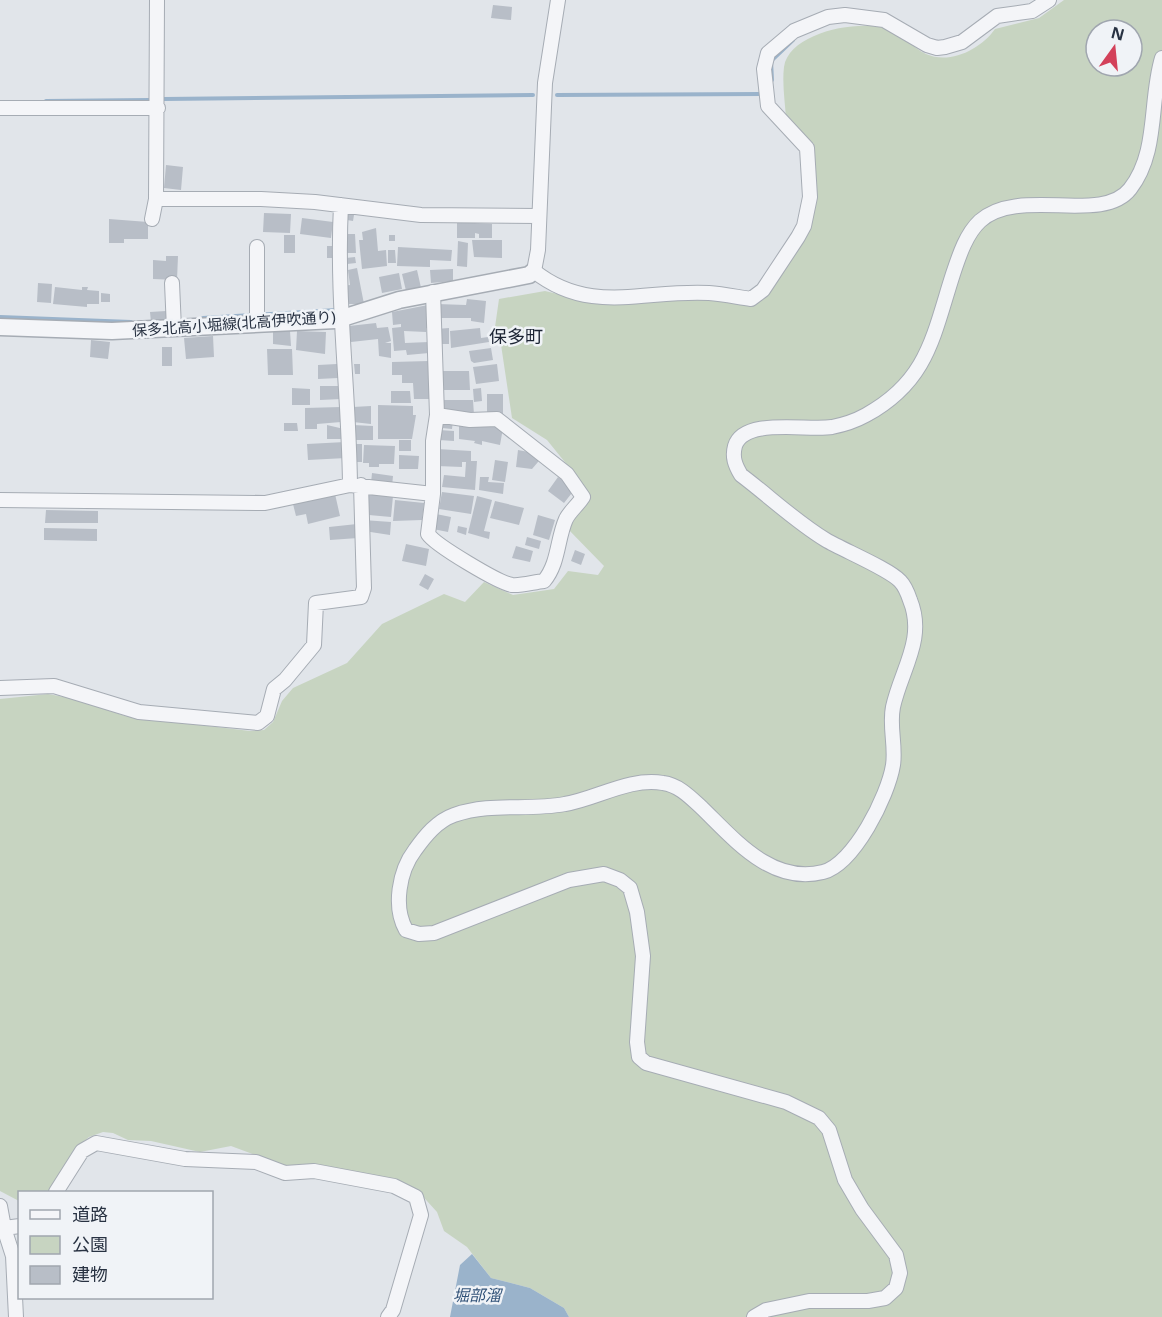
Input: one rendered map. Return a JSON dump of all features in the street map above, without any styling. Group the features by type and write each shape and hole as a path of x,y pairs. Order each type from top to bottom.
{"street":[{"path":"152,219 156,199 157,0"},
{"path":"558,0 545,83 537,273 553,286 601,298 708,293 751,299 764,290 798,237 804,226 810,197 807,148 768,106 764,69 768,53 794,32 828,17 845,15 885,20 927,45 945,47 962,42 997,16 1032,11 1049,0"},
{"path":"754,1317 766,1310 809,1301 868,1301 885,1298 896,1288 900,1273 896,1255 862,1209 845,1179 829,1130 819,1118 786,1102 646,1063 639,1057 637,1042 643,956 635,904 630,888 620,880 604,874 569,880 434,933 419,934 406,930 399,918 399,897 403,876 412,854 429,832 451,816 490,806 564,805 644,783 664,783 686,793 747,852 776,870 801,875 824,872 843,862 882,802 888,786 893,763 892,711 898,689 912,657 915,612 900,580 823,538 741,475 735,465 733,453 738,439 746,432 765,427 833,427 864,416 900,393 917,373 933,336 959,256 980,221 996,211 1017,206 1102,204 1118,201 1131,188 1148,151 1162,58"},
{"path":"0,108 158,108"},
{"path":"156,199 261,199 341,205 421,215 538,216"},
{"path":"0,688 54,686 139,712 258,723 267,716 274,689 285,680 314,645 316,603 361,597 364,588 341,318 338,247 341,205"},
{"path":"257,247 257,317"},
{"name":"保多北高小堀線(北高伊吹通り)","path":"0,327 112,331 174,328 257,317 341,318 399,300 433,298 537,273"},
{"path":"172,284 174,328"},
{"path":"433,298 437,415 433,441 433,494 428,534 448,552 510,585 544,581 551,572 566,519 577,508 583,497 567,474 497,418 470,420 437,415"},
{"path":"0,500 266,503 356,485 433,494"},
{"path":"57,1191 82,1151 96,1143 185,1159 256,1161 285,1173 314,1171 394,1186 416,1197 421,1215 393,1310 388,1317"},
{"path":"0,1206 13,1256 16,1317"},
{"path":"4,1228 18,1226"}],"green space":[{"path":"1064,0 1162,0 1162,1317 569,1317 564,1308 530,1288 491,1278 467,1247 444,1231 437,1212 417,1190 384,1180 308,1165 282,1165 231,1146 200,1152 151,1141 128,1140 113,1133 103,1132 89,1137 77,1147 49,1191 18,1191 18,1200 0,1191 0,699 48,694 75,699 125,716 250,731 264,730 273,722 282,701 293,688 347,663 382,624 444,594 465,602 484,582 513,595 554,589 568,571 598,575 604,566 566,527 589,498 581,482 547,440 512,418 500,338 495,327 499,299 545,291 600,304 640,300 762,297 816,192 814,144 786,118 783,86 784,67 789,55 798,45 812,37 844,27 876,26 888,29 926,54 945,58 973,49 995,29 1039,18"}],"water":[{"name":"堀部溜","path":"472,1254 491,1278 530,1288 564,1308 569,1317 450,1317 460,1265"}],"building":[{"path":"493,5 512,7 511,20 491,18"},
{"path":"166,165 183,167 181,190 164,188"},
{"path":"264,213 291,214 290,233 263,232"},
{"path":"347,214 354,215 353,221 347,220"},
{"path":"302,218 333,222 331,238 300,234"},
{"path":"109,219 148,222 148,239 124,239 124,243 109,243"},
{"path":"457,222 492,224 492,238 479,238 479,234 475,233 475,238 457,238"},
{"path":"376,228 378,251 386,250 387,266 362,269 359,240 363,240 362,232"},
{"path":"344,234 355,234 356,253 344,253"},
{"path":"284,235 295,235 295,253 284,253"},
{"path":"389,235 395,235 395,241 389,241"},
{"path":"472,240 502,240 502,258 474,257"},
{"path":"458,241 468,243 467,267 457,266"},
{"path":"327,246 334,246 334,258 327,258"},
{"path":"398,247 452,250 451,261 430,260 430,267 397,266"},
{"path":"388,250 395,250 396,263 388,263"},
{"path":"166,256 178,256 177,280 153,279 153,260 166,261"},
{"path":"355,257 356,263 347,264 346,258"},
{"path":"357,268 364,304 343,304 341,286 350,285 348,270"},
{"path":"453,269 453,281 431,283 430,270"},
{"path":"417,270 422,292 407,295 402,274"},
{"path":"399,273 402,289 382,293 379,277"},
{"path":"38,283 52,284 51,303 37,302"},
{"path":"55,287 82,290 82,287 88,287 87,290 99,291 99,304 87,304 87,307 53,304"},
{"path":"101,293 110,294 110,302 101,302"},
{"path":"467,299 486,301 484,323 471,321 471,318 438,318 437,304 466,305"},
{"path":"428,305 429,328 426,328 426,332 404,331 405,343 429,342 429,353 407,355 406,350 394,351 392,328 401,327 401,324 393,325 392,312"},
{"path":"166,311 167,322 151,322 150,312"},
{"path":"376,323 377,328 388,327 391,341 385,343 391,343 391,358 379,356 378,339 351,342 349,326"},
{"path":"449,328 449,344 437,344 436,329"},
{"path":"480,328 481,338 488,337 489,342 451,348 450,331"},
{"path":"290,331 291,346 273,344 273,332"},
{"path":"297,331 326,332 325,354 296,350"},
{"path":"213,336 214,357 186,359 184,338"},
{"path":"91,340 110,342 108,359 90,357"},
{"path":"162,347 172,347 172,366 162,366"},
{"path":"491,348 493,360 474,363 471,361 469,351"},
{"path":"267,349 292,349 293,375 268,375"},
{"path":"429,361 430,399 414,399 413,383 402,383 402,375 392,375 392,362"},
{"path":"337,364 338,378 318,379 318,365"},
{"path":"354,364 360,364 360,374 355,374"},
{"path":"497,364 499,381 476,384 473,367"},
{"path":"440,371 469,371 470,390 440,390"},
{"path":"320,386 341,386 341,399 320,400"},
{"path":"292,388 310,389 310,405 292,405"},
{"path":"481,388 482,401 474,402 473,389"},
{"path":"391,391 410,391 411,403 391,403"},
{"path":"487,394 503,394 503,416 487,416"},
{"path":"442,400 473,400 474,415 441,412"},
{"path":"378,405 413,406 413,415 416,415 412,439 378,439"},
{"path":"371,406 371,424 353,422 353,407"},
{"path":"341,407 341,422 317,424 317,429 305,429 305,408"},
{"path":"443,419 453,420 452,429 442,428"},
{"path":"459,422 478,422 503,428 500,445 482,441 482,445 474,443 475,441 459,439"},
{"path":"284,423 297,423 298,431 284,431"},
{"path":"327,425 344,429 343,439 327,439"},
{"path":"353,425 373,426 373,440 353,440"},
{"path":"439,430 454,431 454,441 439,440"},
{"path":"399,440 411,440 411,451 399,451"},
{"path":"345,442 346,458 308,460 307,444"},
{"path":"353,444 362,444 362,462 353,462"},
{"path":"364,445 395,446 394,464 369,467 369,463 363,463"},
{"path":"437,449 471,451 471,461 477,461 475,490 442,487 444,475 465,477 466,462 462,462 462,467 437,466"},
{"path":"518,450 539,454 538,462 532,469 516,467"},
{"path":"399,455 419,456 418,469 399,469"},
{"path":"495,460 508,462 505,482 492,480"},
{"path":"372,473 393,476 392,486 371,483"},
{"path":"480,477 489,477 488,482 504,483 503,494 479,490"},
{"path":"558,477 575,489 564,503 548,491"},
{"path":"442,492 474,496 471,514 439,509"},
{"path":"366,493 393,496 391,517 369,515 369,510 364,510"},
{"path":"335,494 340,516 308,524 306,514 296,516 293,504"},
{"path":"477,496 492,500 484,531 490,532 489,539 468,533"},
{"path":"395,500 424,503 422,520 393,521"},
{"path":"495,501 524,508 519,525 490,518"},
{"path":"46,510 98,511 98,523 45,523"},
{"path":"436,514 451,517 448,532 433,529"},
{"path":"538,515 555,520 549,540 533,535"},
{"path":"363,520 391,522 390,535 364,531"},
{"path":"357,524 358,538 330,540 329,527"},
{"path":"458,526 467,528 466,535 457,532"},
{"path":"44,528 97,529 97,541 44,540"},
{"path":"527,537 541,541 539,549 525,545"},
{"path":"406,544 429,549 426,566 402,561"},
{"path":"516,546 533,551 530,562 512,558"},
{"path":"575,550 585,554 581,565 571,561"},
{"path":"425,574 434,579 428,590 419,585"}],"waterway":[{"path":"772,80 771,61 793,40"},
{"path":"557,95 762,94"},
{"path":"164,99 533,95"},
{"path":"46,101 150,100"},
{"path":"203,318 337,310"},
{"path":"0,317 131,322"}],"district":[{"name":"保多町","path":"516,337"}]}
